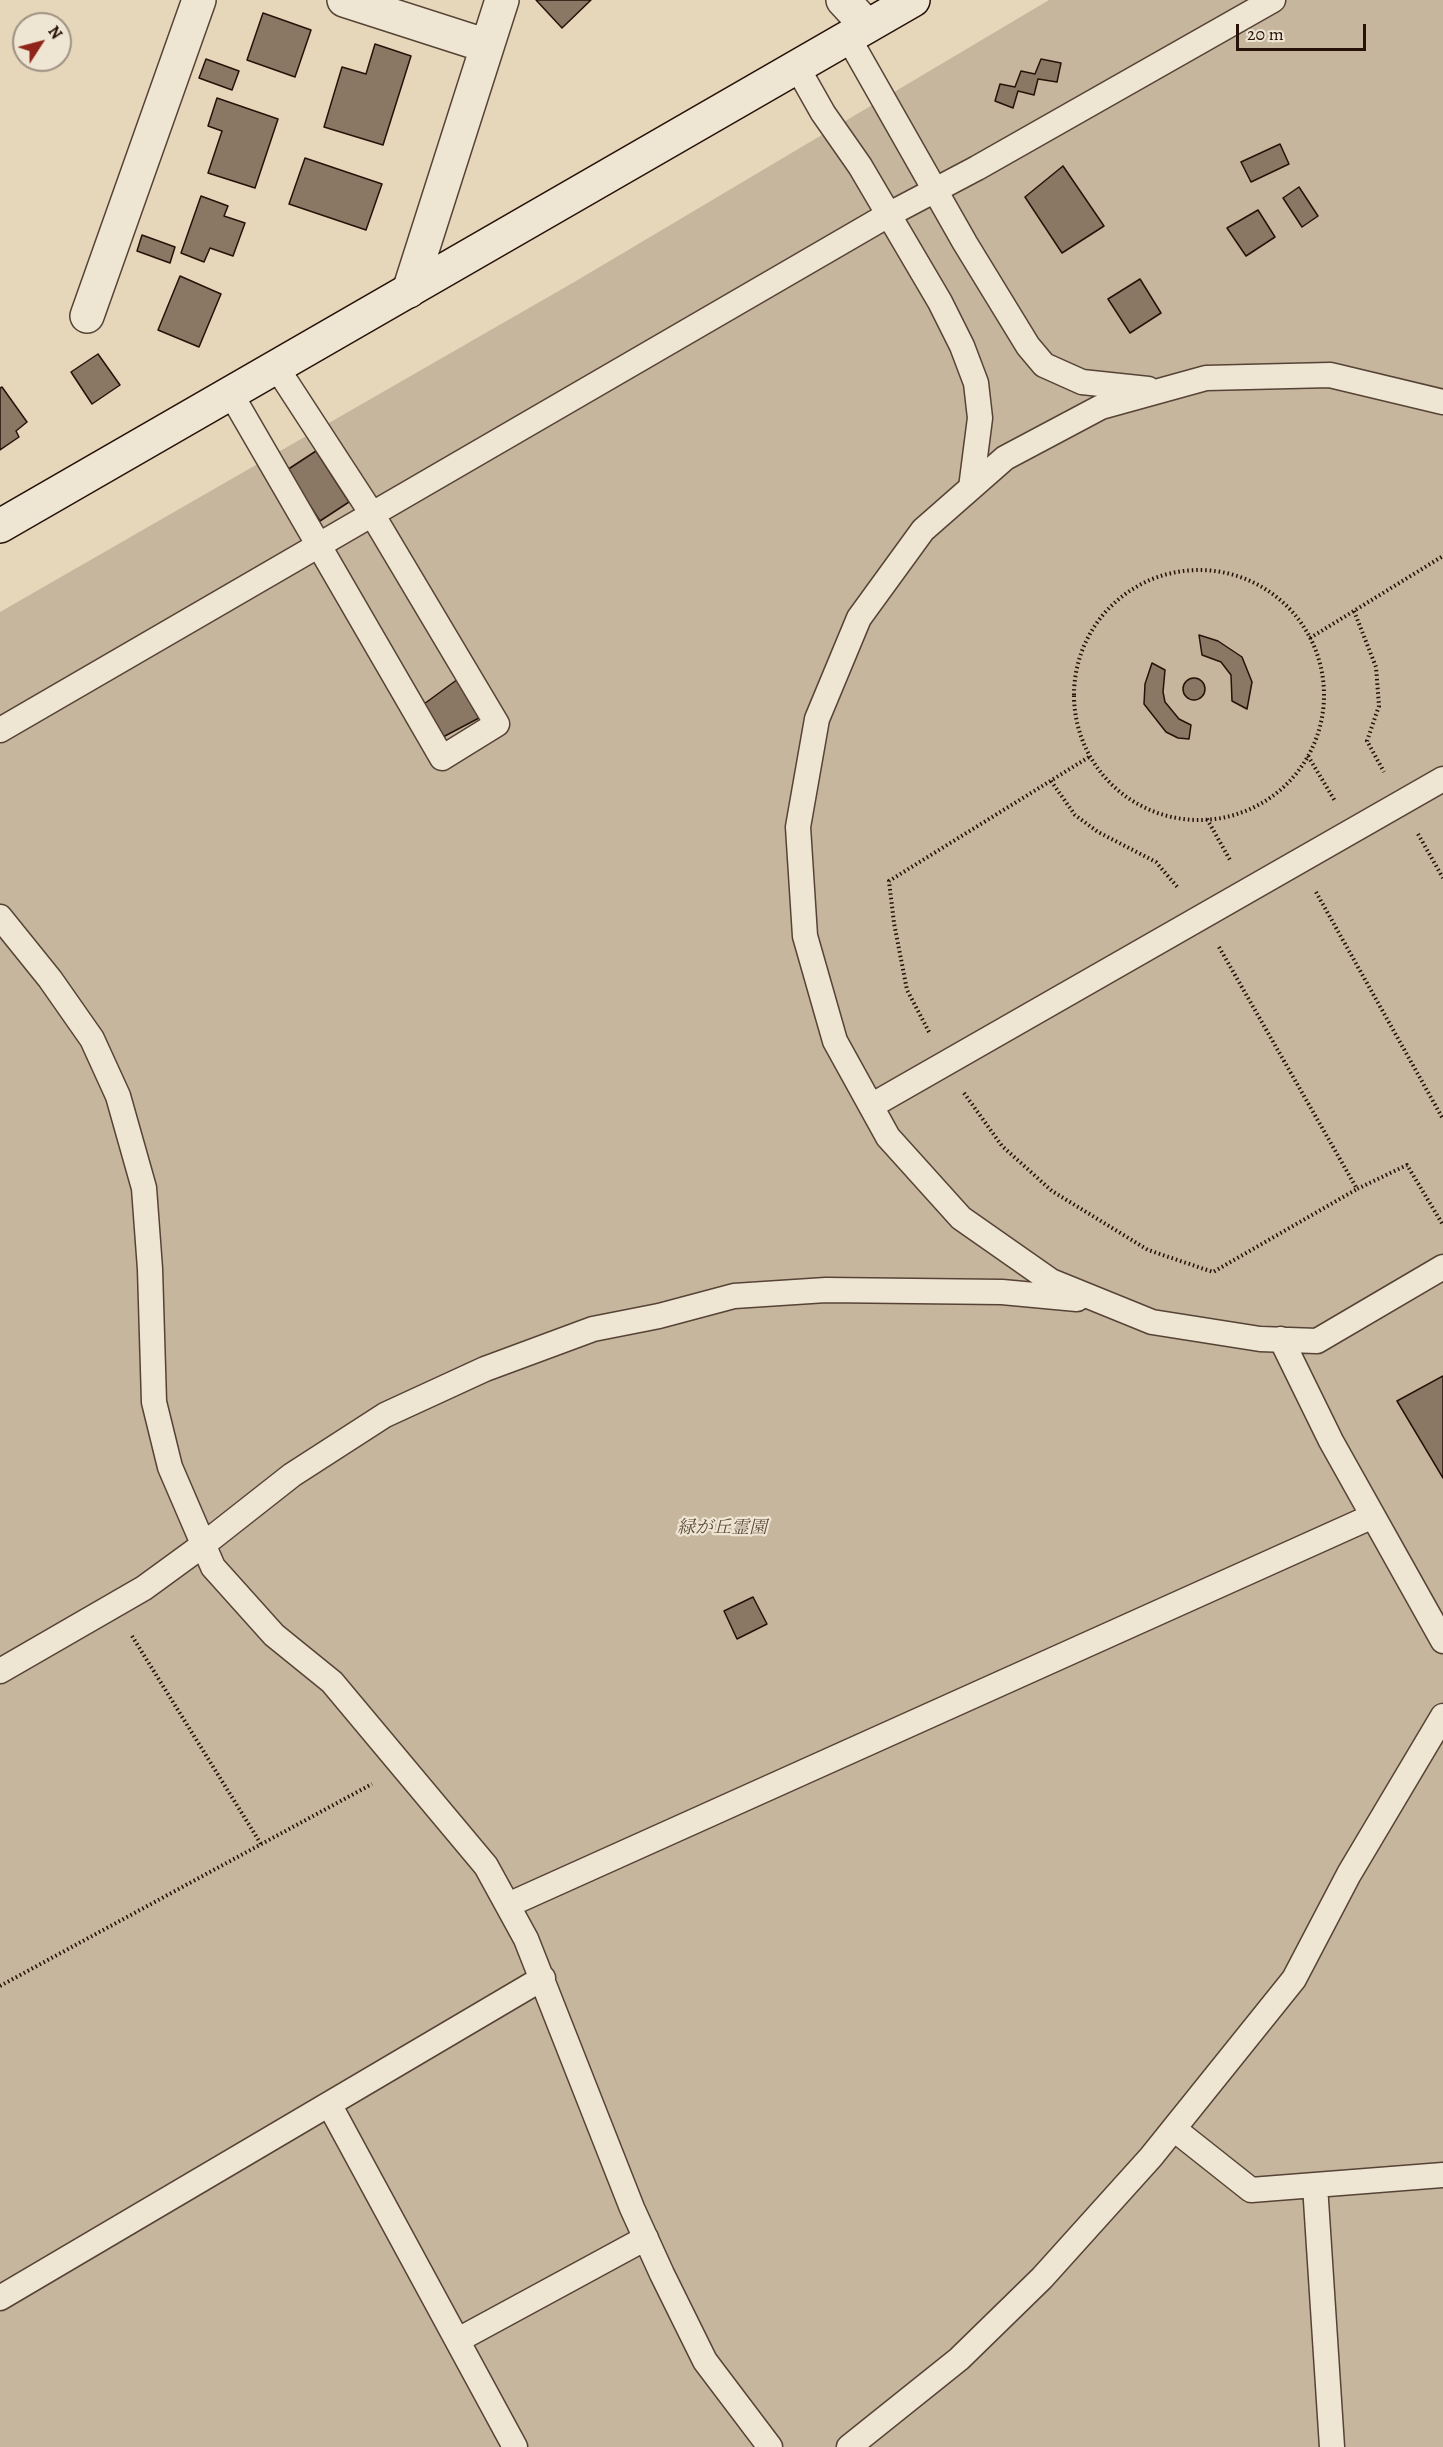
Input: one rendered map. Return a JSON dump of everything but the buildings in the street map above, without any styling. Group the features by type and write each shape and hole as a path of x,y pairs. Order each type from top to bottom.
{"street":[{"path":"87,316 199,0"},
{"path":"344,0 487,46"},
{"path":"409,291 501,0"},
{"path":"843,0 857,32"},
{"path":"0,526 913,0"}],"lane":[{"path":"0,730 888,215 1273,0"},
{"path":"857,32 935,189 1014,326 1044,365 1083,382 1160,390"},
{"path":"797,67 940,302 962,346 976,383 980,418 971,488"},
{"path":"231,394 442,758 497,724 372,514 277,368"},
{"path":"1443,402 1330,375 1206,378 1101,406 1005,458 923,530 859,618 817,720 798,827 805,936 835,1041 888,1137 961,1218 1051,1281 1152,1322 1260,1339 1317,1341 1443,1267"},
{"path":"871,1106 1443,779"},
{"path":"0,917 50,979 92,1039 118,1096 144,1188 150,1269 154,1402 170,1467 213,1567 274,1635 332,1682 486,1866 526,1939 646,2238 705,2361 770,2447"},
{"path":"0,1671 144,1588 203,1545 292,1474 385,1415 485,1369 593,1329 659,1316 734,1296 826,1290 1002,1292 1105,1302"},
{"path":"1281,1339 1331,1441 1443,1641"},
{"path":"508,1905 1373,1516"},
{"path":"849,2447 976,2343 1042,2278 1174,2129 1294,1979 1349,1874 1443,1716"},
{"path":"0,2298 543,1978"},
{"path":"330,2104 515,2447"},
{"path":"1174,2129 1251,2190 1443,2175"},
{"path":"1316,2185 1332,2447"},
{"path":"458,2340 646,2238"}],"path":[{"path":"1310,638 1443,556"},
{"path":"1196,568 1238,575 1276,596 1305,628 1310,638 1321,664 1324,703 1316,741 1296,775 1267,801 1231,817 1192,821 1154,813 1116,790 1089,757 1074,716 1074,673 1089,632 1116,599 1153,577 1196,568"},
{"path":"1354,611 1376,667 1379,706 1367,741 1443,878"},
{"path":"1308,755 1353,831"},
{"path":"930,1036 908,990 894,923 889,881 1089,757"},
{"path":"1051,781 1075,815 1090,826 1156,862 1202,917 1357,1190"},
{"path":"1207,819 1247,891"},
{"path":"1299,861 1443,1119"},
{"path":"961,1089 1002,1146 1052,1191 1148,1250 1213,1272 1357,1190 1407,1165 1443,1225"},
{"path":"113,1606 261,1844"},
{"path":"0,1986 402,1767"}],"green space":[{"name":"緑が丘霊園","path":"1049,0 1443,0 1443,2447 0,2447 0,612 576,281"}]}
